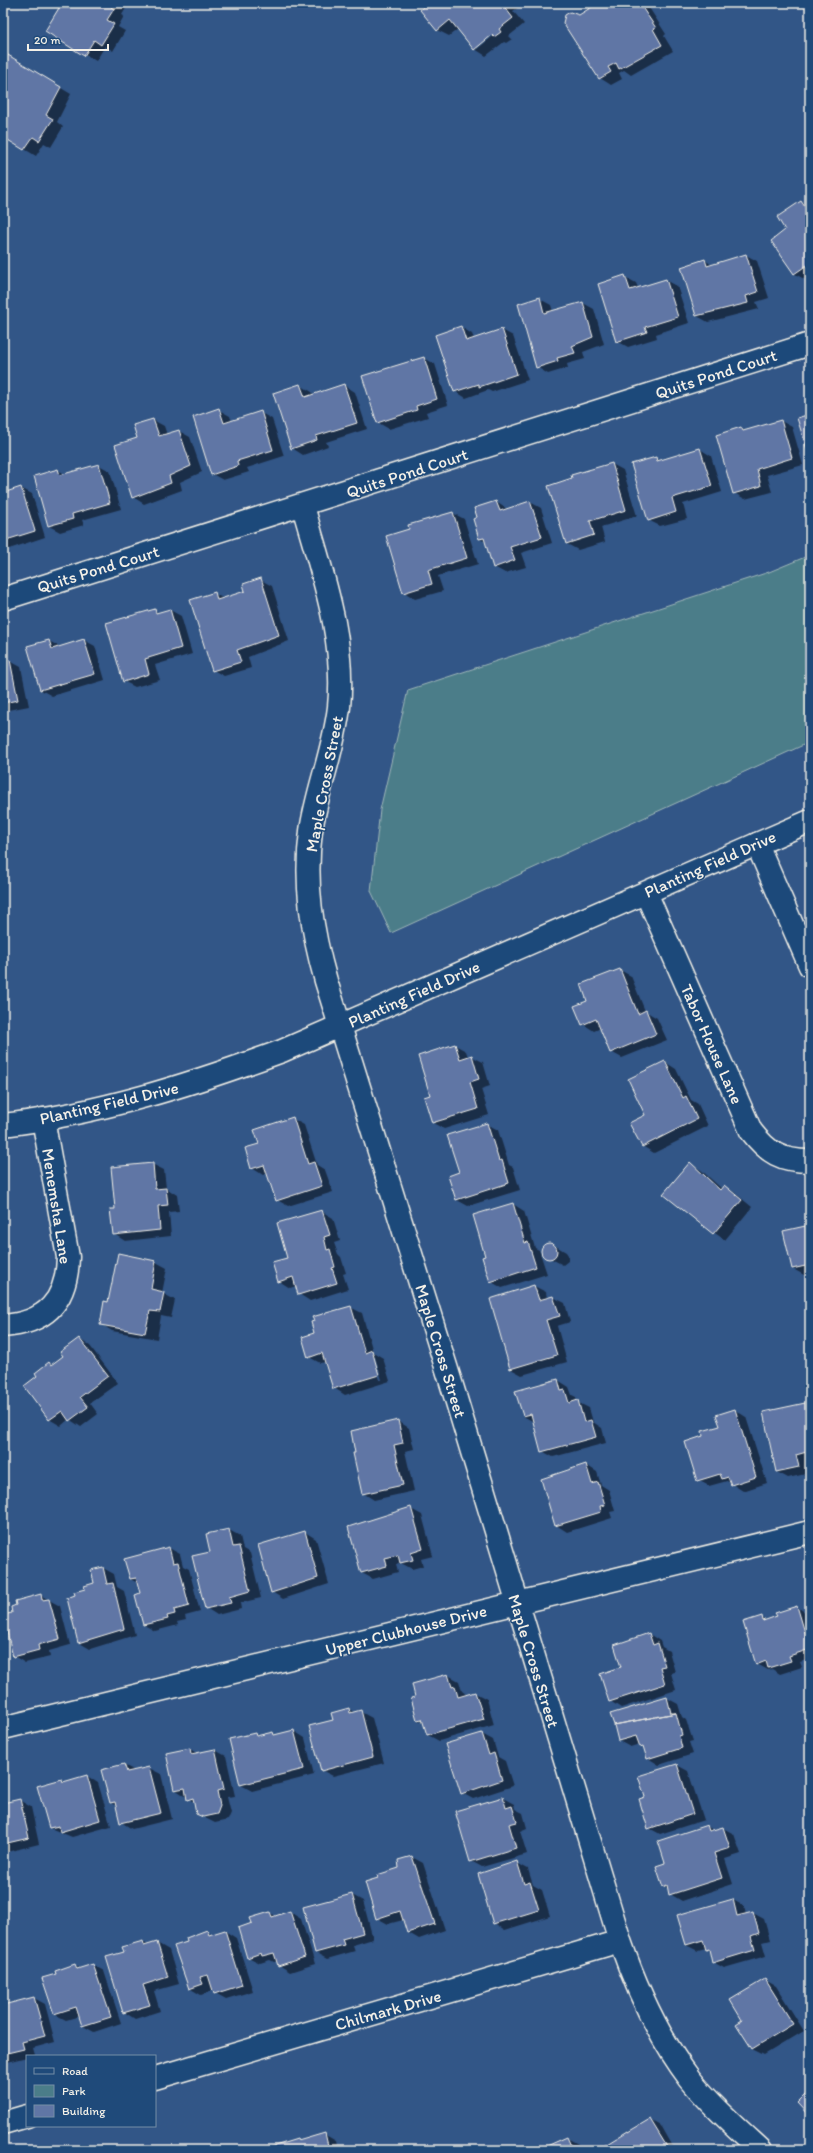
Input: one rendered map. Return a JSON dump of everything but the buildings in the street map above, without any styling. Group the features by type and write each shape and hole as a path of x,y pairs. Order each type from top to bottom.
{"street":[{"name":"Quits Pond Court","path":"3,599 303,506 810,344"},
{"name":"Maple Cross Street","path":"303,506 334,616 340,670 339,707 333,743 311,830 308,867 309,903 318,951 516,1603 620,1941 636,1988 663,2039 700,2090 748,2146"},
{"name":"Planting Field Drive","path":"3,1126 117,1104 201,1080 282,1051 810,821"},
{"path":"757,844 810,966"},
{"name":"Tabor House Lane","path":"646,893 751,1131 762,1146 777,1156 794,1161 810,1161"},
{"name":"Menemsha Lane","path":"3,1326 20,1325 32,1321 51,1308 62,1293 68,1276 68,1258 43,1119"},
{"name":"Upper Clubhouse Drive","path":"3,1728 810,1532"},
{"name":"Chilmark Drive","path":"156,2078 620,1941"},
{"path":"3,2123 26,2116"}],"green space":[{"path":"810,555 810,742 391,933 371,891 380,810 408,690 769,572"}]}
